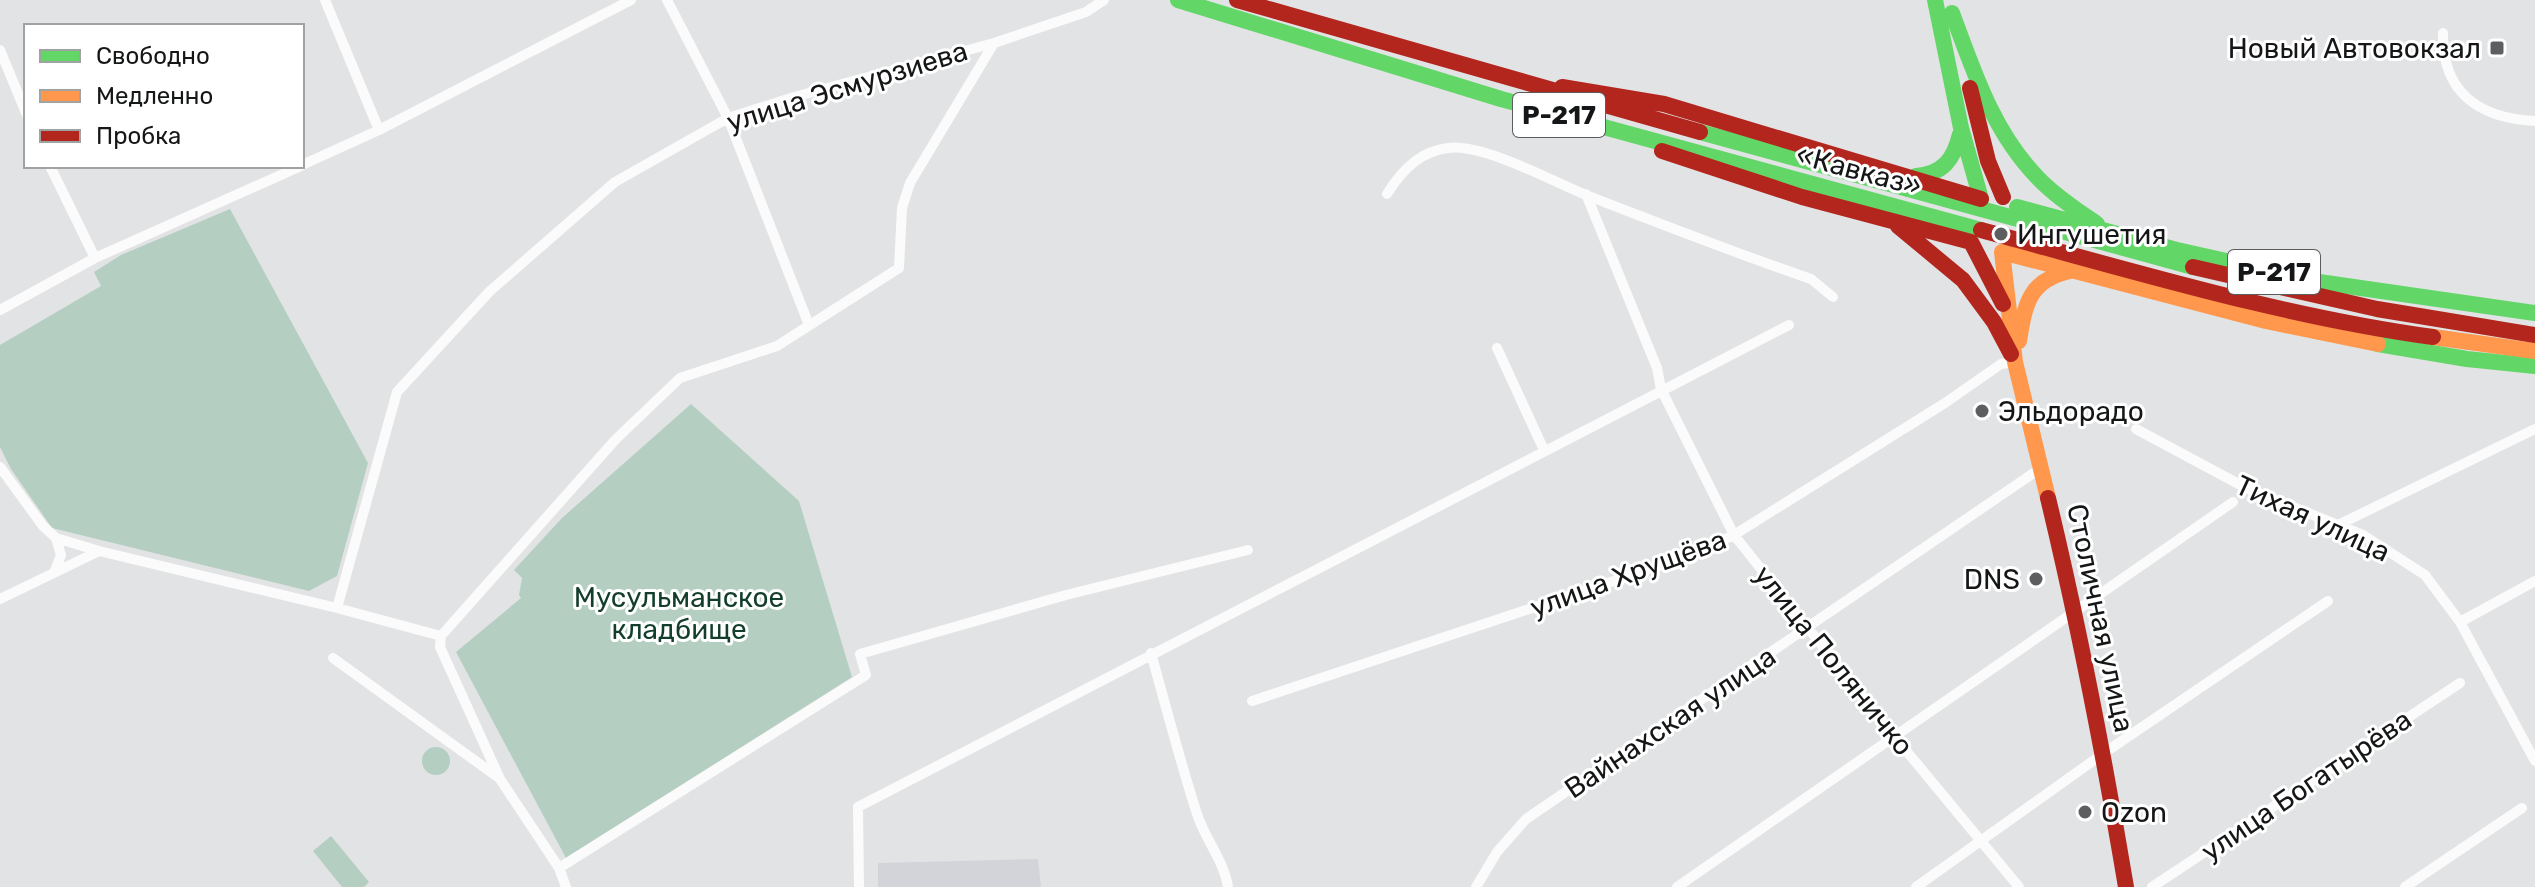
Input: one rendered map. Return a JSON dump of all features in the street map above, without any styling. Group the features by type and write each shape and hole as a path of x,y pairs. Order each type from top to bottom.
{"main road":[{"name":"«Кавказ»","path":"1178,0 1501,99 1943,220 2374,308 2535,335"},
{"name":"«Кавказ»","path":"1237,0 1948,202 2203,290 2396,332 2535,351"},
{"path":"1935,0 1961,128 1981,199"},
{"name":"Р-217","path":"1951,6 1985,147 2010,202 2112,233 2319,282 2535,321"},
{"name":"Р-217","path":"1951,6 1986,106 2005,141 2029,172 2058,198 2112,233"},
{"name":"Р-217","path":"1494,75 1664,104 1981,199"},
{"name":"Р-217","path":"1501,99 1802,197 1971,242"},
{"path":"1909,177 1929,176 1943,170 1957,148 1961,128"},
{"path":"1971,242 1985,252 2002,252 2012,247 2022,234 2023,222 2010,202 1992,195 1981,199 1969,210 1965,221 1966,232 1971,242 1998,290 2013,343"},
{"name":"Р-217","path":"1892,220 1963,280 1994,322 2015,362"},
{"name":"Р-217","path":"2002,252 2305,332 2474,361 2535,366"},
{"path":"2002,252 2015,362"},
{"path":"2015,362 2026,301 2047,278 2060,272 2074,271"},
{"path":"2319,282 2535,313"},
{"name":"Столичная улица","path":"2015,362 2075,612 2104,753 2126,887"}],"street":[{"path":"325,0 379,130"},
{"path":"304,165 379,130 631,0"},
{"path":"667,0 728,118 809,325"},
{"name":"улица Эсмурзиева","path":"337,608 397,392 490,291 615,182 728,118 994,43 1086,12 1103,1"},
{"path":"2443,33 2446,67 2453,83 2465,96 2495,115 2535,121"},
{"path":"566,887 559,868 500,779 440,647 441,636 616,439 680,378 777,346 899,268 902,208 910,183 994,43"},
{"path":"0,50 24,108"},
{"path":"1387,194 1398,176 1419,157 1448,148 1474,149 1811,279 1833,297"},
{"path":"51,168 95,258"},
{"path":"0,310 95,258 297,168"},
{"name":"улица Поляничко","path":"1586,194 1657,368 1661,389 1734,535 2019,887"},
{"path":"859,887 858,807 1789,325"},
{"path":"1497,348 1544,450"},
{"name":"улица Хрущёва","path":"1252,701 1683,558 1734,535 1945,403 2001,364 2015,362"},
{"name":"Тихая улица","path":"2136,429 2246,488 2363,535 2425,575 2460,622 2531,742 2535,761"},
{"path":"2340,524 2535,429"},
{"name":"Вайнахская улица","path":"1476,887 1497,852 1526,819 2041,468"},
{"path":"1,470 43,526 56,538 441,636"},
{"path":"1677,887 2233,502"},
{"path":"54,573 61,555 56,538"},
{"path":"559,868 866,675 860,654 1066,595 1248,550"},
{"path":"0,599 99,551"},
{"path":"2460,622 2535,581"},
{"path":"1916,887 2104,753 2328,601"},
{"path":"1151,653 1197,816 1223,869 1228,887"},
{"path":"333,658 500,779"},
{"name":"улица Богатырёва","path":"2152,887 2460,683"},
{"path":"2405,887 2522,808"}],"shaded area":[{"path":"1038,859 1041,887 878,887 878,863"}],"green space":[{"path":"230,209 368,463 337,576 309,591 52,528 11,469 0,447 0,345 101,286 94,272 121,255"},
{"name":"Мусульманское кладбище","path":"691,404 799,501 852,677 566,858 456,652 521,598 522,578 514,570 562,518"},
{"path":"436,747 446,751 450,761 446,771 436,775 426,771 422,761 426,751"},
{"path":"331,836 369,882 364,887 342,887 313,851"}],"traffic: fast":[{"path":"1178,0 1501,99 1981,230"},
{"path":"1935,0 1961,128 1981,199"},
{"path":"1952,13 1986,100 2022,160 2045,185 2097,224"},
{"path":"1700,132 2193,267"},
{"path":"1916,176 1933,172 1946,164 1960,134"},
{"path":"2017,207 2177,250 2329,284"},
{"path":"2319,282 2535,313"},
{"path":"2378,344 2467,359 2535,366"}],"traffic: slow":[{"path":"2048,498 2015,362 2002,252 2266,321 2378,344"},
{"path":"2019,341 2027,305 2037,287 2056,275 2070,271"},
{"path":"2433,337 2535,351"}],"traffic: jam":[{"path":"1237,0 1700,132"},
{"path":"1562,87 1664,104 1981,199"},
{"path":"1970,88 1988,161 2003,197"},
{"path":"1662,151 1802,197 1971,242 2003,304"},
{"path":"1898,226 1963,280 1994,322 2011,354"},
{"path":"1981,230 2262,304 2433,337"},
{"path":"2193,267 2377,309 2535,335"},
{"path":"2048,498 2090,692 2126,887"}],"place":[{"name":"Новый Автовокзал","path":"2497,48"},
{"name":"Ингушетия","path":"2001,234"},
{"name":"Эльдорадо","path":"1982,411"},
{"name":"DNS","path":"2036,579"},
{"name":"Ozon","path":"2085,812"}]}
